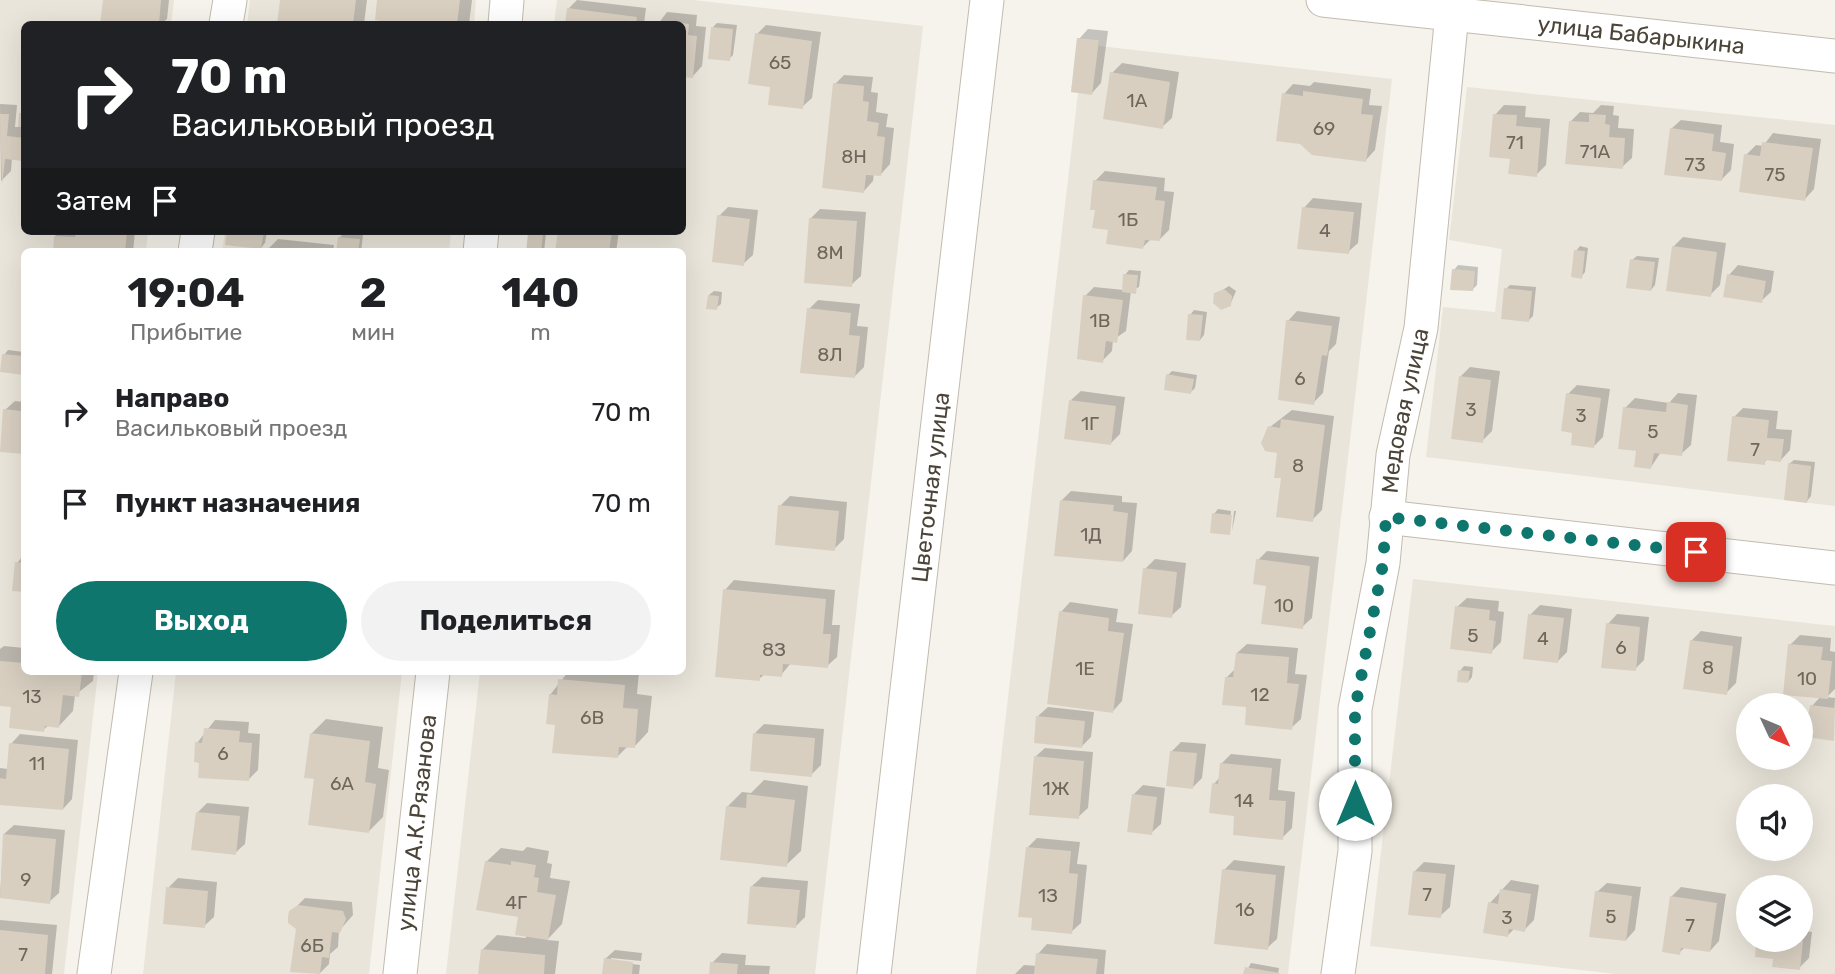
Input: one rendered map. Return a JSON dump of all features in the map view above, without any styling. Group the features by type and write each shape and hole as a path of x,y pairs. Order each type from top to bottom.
{"street":[{"path":"226,21 230,0"},
{"path":"505,21 507,0"},
{"name":"Цветочная улица","path":"874,974 988,0"},
{"name":"улица Бабарыкина","path":"1323,0 1835,56"},
{"name":"Медовая улица","path":"1338,974 1355,851 1355,709 1383,564 1393,455 1421,328 1452,14"},
{"path":"1386,517 1835,568"},
{"path":"94,974 136,675"},
{"name":"улица А.К.Рязанова","path":"400,974 433,675"}],"shaded area":[{"path":"0,0 174,0 171,21 21,21 21,235 148,235 146,248 21,248 21,675 98,675 64,974 0,974"},
{"path":"250,0 476,0 474,21 247,21"},
{"path":"557,0 693,0 923,26 815,974 446,974 480,675 686,675 686,248 529,248 530,235 686,235 686,21 554,21"},
{"path":"1077,38 1099,40 1099,46 1392,79 1288,974 976,974 1078,93 1071,92"},
{"path":"1467,87 1835,125 1835,506 1426,457 1443,307 1495,312 1502,249 1449,240"},
{"path":"224,235 451,235 449,248 223,248"},
{"path":"1413,579 1835,626 1835,974 1616,974 1370,946"},
{"path":"176,675 402,675 369,974 143,974"}],"building":[{"path":"103,0 161,0 159,21 100,21"},
{"path":"280,0 356,0 353,21 277,21"},
{"path":"377,0 460,0 457,21 375,20"},
{"path":"567,8 637,17 636,21 565,21"},
{"path":"686,24 689,24 688,35 697,36 693,78 686,77"},
{"path":"711,27 733,29 730,61 708,59"},
{"path":"755,33 812,41 803,109 768,105 770,87 748,84"},
{"path":"1077,38 1099,40 1092,95 1071,92"},
{"path":"1110,72 1170,82 1163,129 1103,119"},
{"path":"833,83 864,86 863,101 869,102 867,121 879,123 877,136 885,137 881,176 866,175 864,193 822,188"},
{"path":"1303,91 1363,99 1361,114 1373,115 1366,162 1312,155 1300,144 1276,141 1282,93 1303,96"},
{"path":"19,113 21,127 18,127"},
{"path":"0,114 9,114 7,136 21,138 21,161 5,159 2,185"},
{"path":"1493,114 1517,115 1516,126 1541,128 1537,177 1508,174 1510,159 1489,157"},
{"path":"1589,114 1606,115 1605,124 1610,125 1609,137 1625,138 1623,169 1565,164 1569,121 1589,122"},
{"path":"1670,128 1714,134 1712,151 1726,153 1722,181 1664,175"},
{"path":"1762,142 1813,148 1805,201 1739,192 1744,154 1760,156"},
{"path":"1093,180 1157,187 1155,200 1165,201 1160,241 1145,240 1143,249 1106,244 1108,230 1092,228 1095,210 1090,210"},
{"path":"1302,207 1354,212 1349,254 1297,249"},
{"path":"717,215 750,219 744,266 712,262"},
{"path":"809,218 857,221 852,287 804,283"},
{"path":"127,235 125,248 53,248 54,236"},
{"path":"226,235 263,235 261,248 225,245"},
{"path":"528,235 543,235 541,248 526,248"},
{"path":"557,235 611,235 610,248 556,248"},
{"path":"338,237 360,239 359,248 337,248"},
{"path":"1672,246 1717,252 1711,297 1666,291"},
{"path":"1574,250 1585,251 1582,279 1571,277"},
{"path":"1630,259 1655,262 1651,291 1626,288"},
{"path":"1452,269 1475,271 1473,291 1450,290"},
{"path":"1123,274 1138,275 1136,294 1122,292"},
{"path":"1727,274 1766,281 1762,303 1723,297"},
{"path":"1504,288 1532,291 1529,322 1501,319"},
{"path":"1224,289 1232,296 1231,306 1221,310 1213,303 1214,293"},
{"path":"708,295 719,296 717,310 706,309"},
{"path":"1083,295 1123,300 1117,343 1106,341 1103,363 1077,359"},
{"path":"807,308 851,313 849,335 860,336 855,378 800,373"},
{"path":"1188,314 1203,315 1200,341 1186,340"},
{"path":"1286,320 1332,326 1327,356 1322,355 1314,405 1278,400"},
{"path":"2,354 21,356 21,375 0,372"},
{"path":"1166,374 1194,379 1191,394 1164,390"},
{"path":"1459,376 1491,380 1483,443 1451,439"},
{"path":"1566,393 1601,398 1594,448 1571,445 1572,433 1561,431"},
{"path":"1069,400 1116,406 1111,445 1064,439"},
{"path":"1667,402 1688,405 1682,456 1654,453 1651,469 1634,467 1636,451 1618,449 1623,407 1666,412"},
{"path":"3,409 21,411 21,454 0,452"},
{"path":"1732,416 1769,420 1767,438 1784,439 1781,462 1765,460 1765,465 1727,461"},
{"path":"1281,419 1325,425 1313,522 1276,517 1281,478 1274,478 1277,453 1265,451 1261,443 1268,426 1280,428"},
{"path":"1788,463 1811,466 1807,503 1784,500"},
{"path":"1060,500 1114,505 1113,511 1128,513 1123,562 1054,556"},
{"path":"778,505 839,511 835,551 775,545"},
{"path":"1212,513 1232,515 1230,535 1210,533"},
{"path":"1256,559 1310,566 1303,629 1261,624 1266,586 1253,584"},
{"path":"15,562 21,563 21,592 12,591"},
{"path":"1143,568 1177,572 1172,618 1138,614"},
{"path":"723,589 826,599 823,634 831,634 828,668 783,664 782,677 760,675 760,681 715,677"},
{"path":"1455,606 1490,610 1489,620 1496,621 1492,654 1450,649"},
{"path":"1059,611 1109,618 1108,631 1124,633 1113,713 1047,704"},
{"path":"1528,614 1564,618 1558,663 1523,659"},
{"path":"1606,623 1640,627 1636,671 1601,668"},
{"path":"1690,640 1733,646 1727,695 1683,689"},
{"path":"1788,644 1823,647 1821,660 1832,661 1828,699 1813,698 1813,693 1783,693"},
{"path":"1236,653 1289,657 1287,683 1299,684 1292,730 1245,725 1246,707 1222,705 1225,677 1233,677"},
{"path":"0,661 21,663 21,675 82,675 79,697 63,695 59,728 45,726 44,732 9,728 11,707 0,706"},
{"path":"1458,670 1470,671 1468,683 1457,682"},
{"path":"558,679 625,685 623,708 638,709 635,748 619,747 618,758 552,753 555,725 546,724 549,694 557,695"},
{"path":"1813,705 1835,708 1834,741 1813,738"},
{"path":"1036,716 1085,721 1082,748 1034,743"},
{"path":"204,728 240,731 239,742 252,743 249,781 198,778 199,763 194,762 195,742 202,743"},
{"path":"310,733 370,741 365,782 376,784 369,833 308,825 314,779 304,778"},
{"path":"753,733 815,738 812,777 750,771"},
{"path":"9,743 69,749 63,810 0,805 0,778 6,779"},
{"path":"1170,751 1197,753 1193,789 1166,786"},
{"path":"1034,756 1084,761 1079,819 1029,815"},
{"path":"1220,763 1272,768 1269,800 1286,801 1283,840 1233,835 1234,816 1209,813 1212,783 1218,784"},
{"path":"747,794 795,800 787,867 720,860 726,806 746,808"},
{"path":"1132,794 1157,797 1152,835 1127,832"},
{"path":"196,812 240,816 236,855 191,850"},
{"path":"3,834 56,839 50,904 0,898"},
{"path":"1026,847 1071,851 1069,873 1078,874 1072,934 1031,930 1032,918 1018,917"},
{"path":"485,861 536,865 534,877 539,878 537,892 556,895 548,940 515,935 518,917 476,910"},
{"path":"1222,869 1276,875 1268,950 1214,944"},
{"path":"1413,871 1446,874 1441,918 1408,915"},
{"path":"750,886 800,890 796,928 747,924"},
{"path":"166,887 208,891 205,928 163,924"},
{"path":"1500,889 1531,894 1525,932 1509,929 1508,937 1483,933 1488,902 1498,904"},
{"path":"1595,891 1632,896 1626,941 1589,937"},
{"path":"1670,896 1717,903 1710,952 1681,948 1680,955 1662,952"},
{"path":"298,905 343,911 346,919 340,933 332,932 329,958 322,957 320,974 290,972 296,929 288,923 288,917 289,911"},
{"path":"0,930 48,935 45,974 0,974"},
{"path":"481,949 545,955 544,974 478,974"},
{"path":"1755,952 1802,952 1800,970 1772,967 1773,959 1755,957"},
{"path":"1036,953 1098,959 1096,974 1034,974"},
{"path":"604,958 633,962 632,974 602,974"},
{"path":"710,962 738,964 737,974 709,974"},
{"path":"1245,967 1280,973 1243,974"}],"route":[{"path":"1355,804 1355,709 1383,564 1386,517 1696,552"}]}
